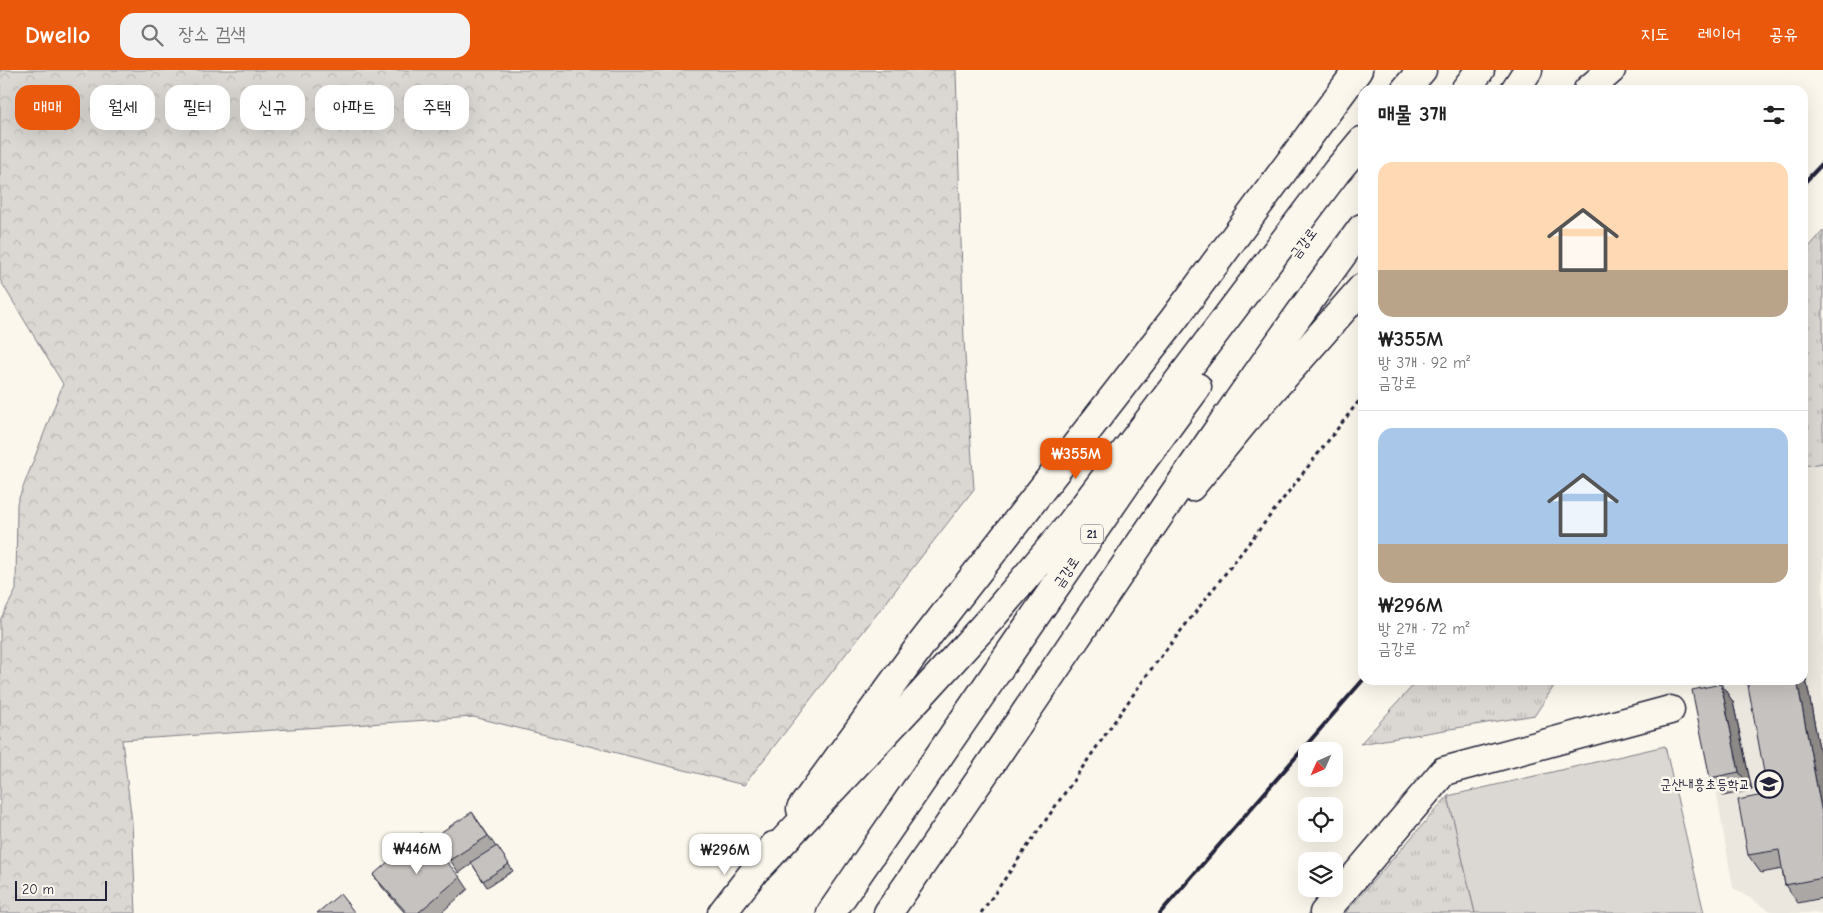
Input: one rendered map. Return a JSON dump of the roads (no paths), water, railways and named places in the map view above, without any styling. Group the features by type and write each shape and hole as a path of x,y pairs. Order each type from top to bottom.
{"main road":[{"path":"722,913 760,866 923,642 1174,319 1358,70"},
{"path":"1409,85 1422,70"},
{"path":"1421,85 1432,70"},
{"path":"1469,85 1480,70"},
{"path":"1518,85 1528,70"},
{"path":"1594,85 1610,70"},
{"path":"760,866 992,617 1069,526 1358,146"},
{"name":"금강로","path":"831,913 1130,478 1358,168"},
{"path":"888,913 1102,597 1358,233"},
{"path":"1102,597 1245,421 1358,293"},
{"path":"1324,913 1444,771 1670,710"}],"railway":[{"path":"1808,179 1823,163"},
{"path":"1160,913 1359,685"}],"place":[{"name":"군산내흥초등학교","path":"1769,784"}]}
